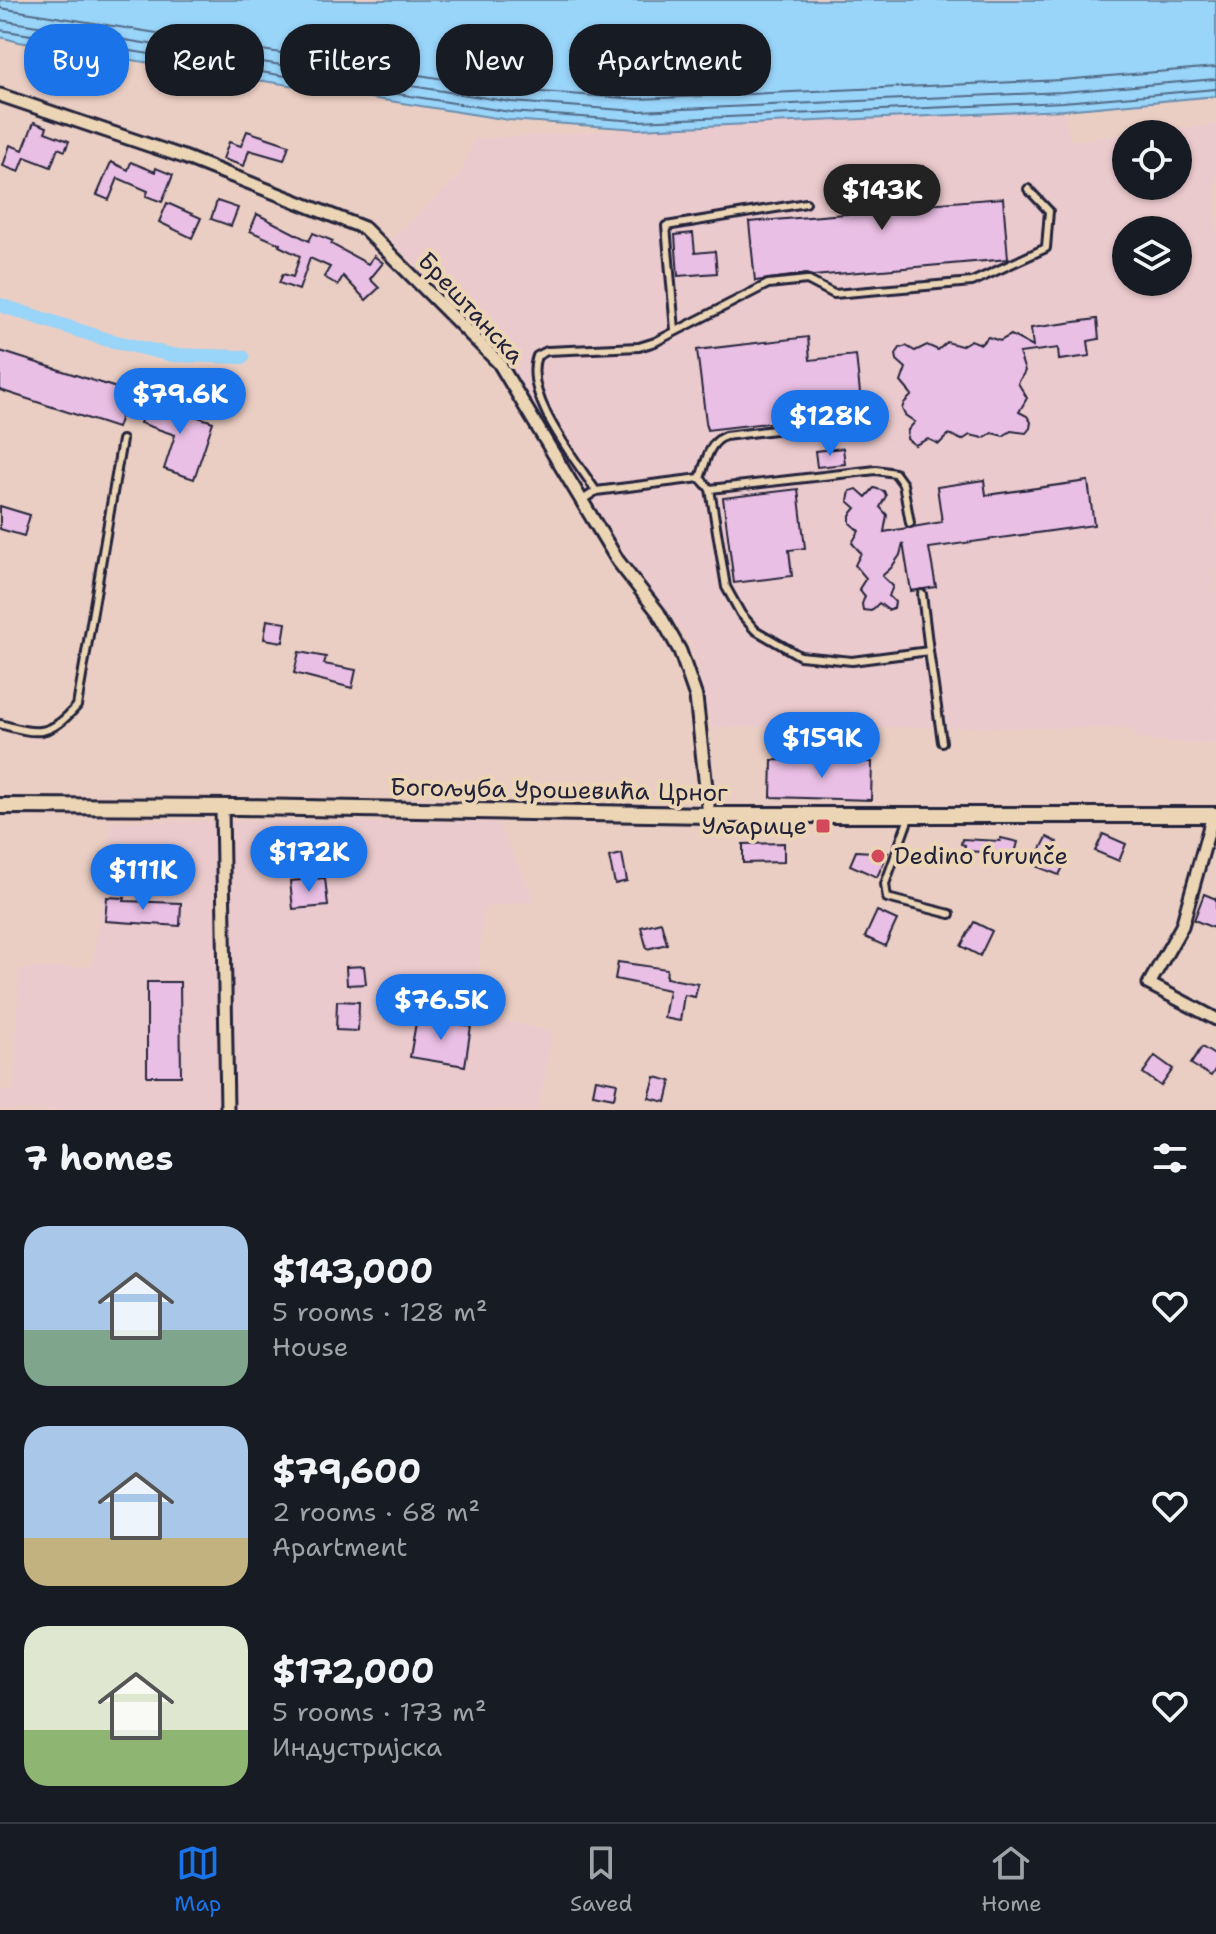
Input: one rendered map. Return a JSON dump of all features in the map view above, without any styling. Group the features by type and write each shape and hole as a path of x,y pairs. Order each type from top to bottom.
{"street":[{"name":"Брештанска","path":"0,95 184,157 364,228 499,363 618,561 658,612 680,651 696,697 709,815"},
{"name":"Богољуба Урошевића Црног","path":"0,806 709,815 1215,815"},
{"path":"222,807 227,1110"},
{"path":"1215,815 1182,926 1149,984 1216,1019"}],"lane":[{"path":"596,491 539,398 533,366 537,356 547,351 639,347 655,342 768,284 807,280 834,294 972,282 1046,248 1049,211 1028,189"},
{"path":"675,330 666,226 806,203"},
{"path":"700,478 717,439 808,426"},
{"path":"0,724 43,732 60,725 77,706 122,440"},
{"path":"710,489 876,470 895,473 903,484 910,523"},
{"path":"581,501 596,491 700,478"},
{"path":"700,478 710,489 726,587 741,614 755,630 800,656 852,661 929,651"},
{"path":"922,594 942,742"},
{"path":"910,815 885,884 887,898 950,914"}],"shaded area":[{"path":"1064,110 1070,141 1112,136 1112,200 1192,200 1192,127 1216,124 1216,744 1139,740 1130,728 711,727 690,642 605,528 529,402 464,317 390,240 458,177 474,139"},
{"path":"112,821 498,822 535,901 484,908 474,1013 553,1032 538,1110 0,1110 0,1091 14,1090 19,969 92,966"}],"water":[{"path":"0,0 1216,0 1216,96 1064,110 638,129 509,120 358,96 420,96 420,24 280,24 280,84 264,81 264,24 145,24 145,62 129,60 129,24 24,24 24,43 0,37"}],"building":[{"path":"34,122 47,127 45,132 69,141 65,151 58,148 51,167 25,157 19,172 3,166 10,145 23,150"},
{"path":"247,131 289,145 284,160 249,150 244,166 223,159 229,142 241,146"},
{"path":"111,162 128,170 131,162 155,172 156,168 173,175 162,202 146,196 148,191 118,178 109,200 97,195"},
{"path":"924,166 927,204 1003,198 1008,259 813,276 806,274 755,281 749,222 856,213 852,173"},
{"path":"217,201 238,208 231,226 211,219"},
{"path":"167,203 201,218 192,238 159,222"},
{"path":"257,214 309,241 313,233 333,241 331,244 368,264 374,256 383,263 370,279 379,288 366,300 343,276 338,285 324,277 330,267 310,258 299,290 279,283 283,274 293,277 300,256 250,231"},
{"path":"693,233 695,253 715,251 717,273 678,276 675,235"},
{"path":"1097,319 1099,339 1088,341 1090,356 1059,360 1058,348 1019,353 1025,371 1018,383 1027,398 1019,412 1031,422 1026,433 1011,431 1003,436 992,433 983,438 970,435 962,440 949,434 939,444 928,439 915,445 907,439 908,430 915,422 902,409 912,395 901,382 906,368 897,360 896,354 900,348 906,346 915,351 927,345 938,350 947,342 961,346 971,340 981,344 988,337 1000,341 1011,335 1033,347 1031,328"},
{"path":"808,337 810,360 856,355 862,412 707,430 697,350"},
{"path":"0,351 129,392 117,428 0,390"},
{"path":"148,400 213,422 194,479 164,469 175,435 140,423"},
{"path":"843,448 845,464 817,467 815,451"},
{"path":"984,480 986,495 1088,481 1094,525 929,548 936,587 911,591 903,543 900,555 882,576 893,586 889,596 895,602 894,608 888,610 879,603 871,611 863,610 865,596 859,589 866,578 855,565 861,553 852,543 859,531 850,523 850,515 856,508 848,501 850,491 857,489 866,497 874,488 884,491 886,496 880,507 887,515 884,532 942,522 937,487"},
{"path":"798,489 805,548 789,550 792,576 734,583 723,498"},
{"path":"0,506 30,515 24,536 0,529"},
{"path":"267,620 286,623 283,642 264,639"},
{"path":"299,652 326,657 324,664 356,670 352,688 294,673"},
{"path":"772,760 872,762 871,800 771,797"},
{"path":"1103,834 1126,844 1119,861 1095,851"},
{"path":"1047,837 1057,842 1052,853 1066,861 1059,875 1033,865"},
{"path":"1001,838 1018,842 1014,857 983,849 983,852 964,851 965,845 961,844 962,839 1000,841"},
{"path":"784,843 784,862 743,863 743,844"},
{"path":"856,851 888,853 877,877 850,865"},
{"path":"622,854 627,881 615,884 609,857"},
{"path":"325,878 328,906 293,909 290,881"},
{"path":"1204,894 1216,899 1216,929 1194,920"},
{"path":"107,897 125,898 124,901 181,903 180,926 105,921"},
{"path":"877,911 897,920 885,946 865,937"},
{"path":"661,922 667,944 647,949 641,927"},
{"path":"974,922 992,931 980,956 961,946"},
{"path":"618,962 667,969 666,978 698,984 695,997 684,995 680,1021 664,1018 669,990 615,979"},
{"path":"364,966 366,984 347,985 346,967"},
{"path":"147,982 180,982 181,1076 147,1076"},
{"path":"337,1001 359,1002 358,1031 336,1030"},
{"path":"417,1017 471,1026 465,1066 410,1057"},
{"path":"1202,1047 1216,1056 1216,1068 1211,1076 1191,1064"},
{"path":"1155,1056 1173,1069 1161,1086 1143,1073"},
{"path":"655,1077 671,1081 666,1102 649,1098"},
{"path":"596,1079 617,1083 614,1098 593,1094"}],"waterway":[{"path":"0,305 108,340 172,355 243,357"}],"place":[{"name":"Уљарице","path":"823,826"},
{"name":"Dedino furunče","path":"878,856"}]}
